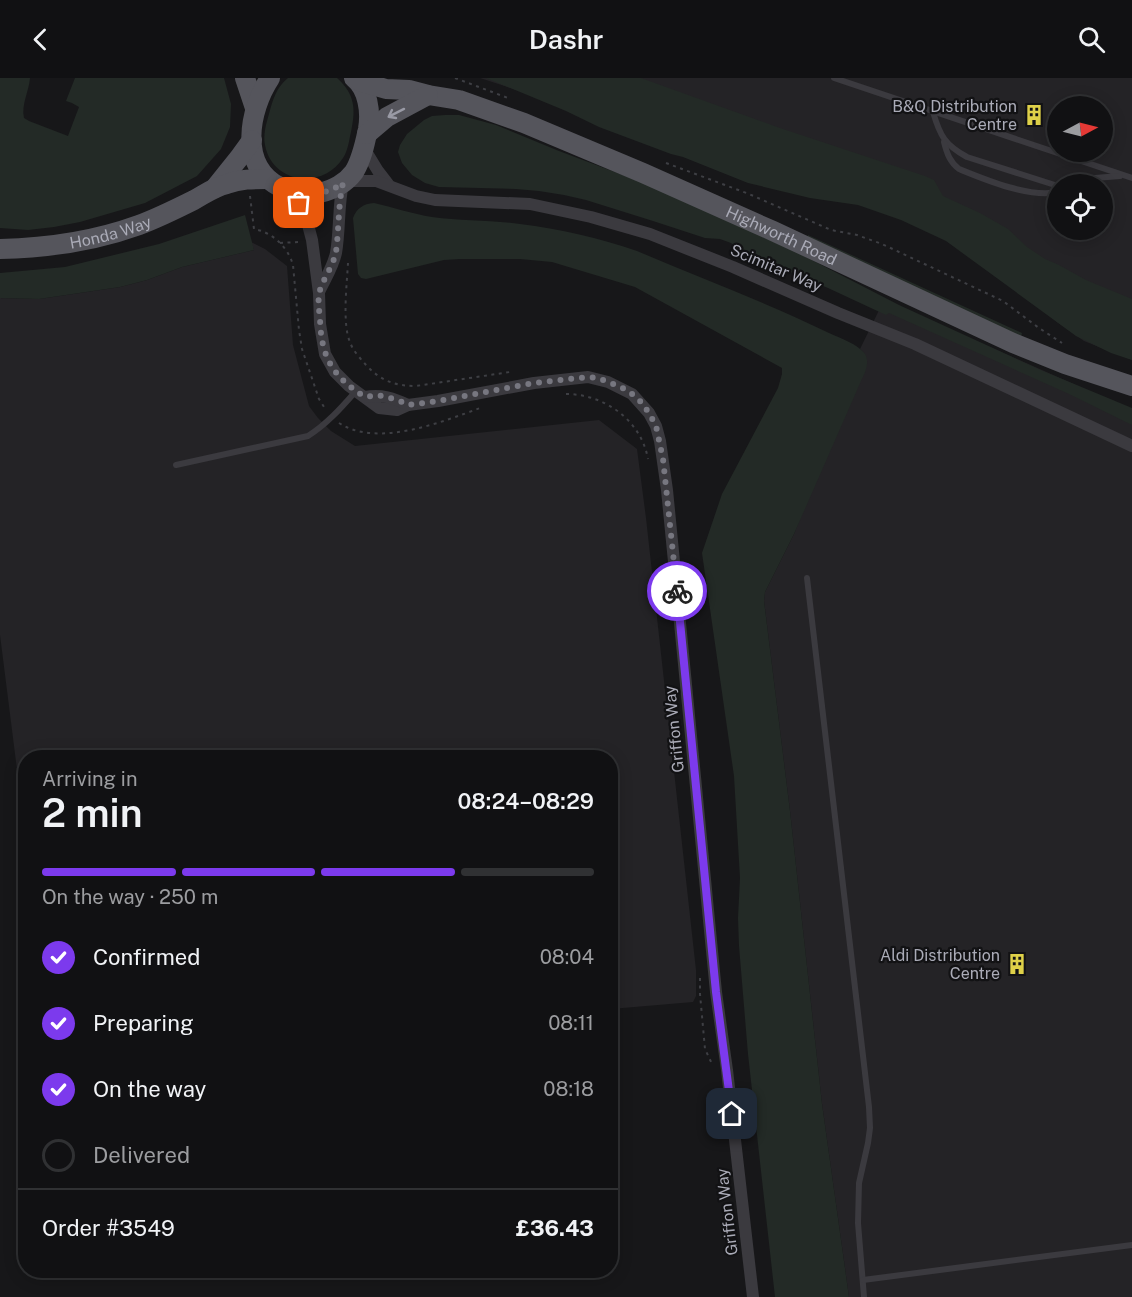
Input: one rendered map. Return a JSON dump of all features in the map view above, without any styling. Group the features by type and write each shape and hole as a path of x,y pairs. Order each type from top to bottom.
{"main road":[{"path":"245,78 255,108"},
{"path":"270,78 255,108 252,140 257,164 267,179 276,186 294,193 316,194 338,187 345,182 359,162 365,141 369,111 364,90 356,79"},
{"name":"Highworth Road","path":"356,79 386,89 409,90 459,100 524,123 773,231 1013,343 1065,364 1132,386"},
{"path":"365,141 387,117 428,95"},
{"name":"Honda Way","path":"215,188 252,140"},
{"name":"Honda Way","path":"0,249 60,245 114,233 158,217 215,188 236,181 267,179"}],"street":[{"path":"365,141 378,171 388,184"},
{"name":"Scimitar Way","path":"345,182 370,180 435,200 517,203 551,208 650,234 915,344 1132,446"},
{"path":"319,293 336,251 339,208 345,182"},
{"path":"294,193 310,231 325,354 341,380 360,394"},
{"name":"Griffon Way","path":"360,394 377,395 408,405 534,383 588,377 608,382 632,394 649,413 656,426 662,450 716,992 753,1297"}],"lane":[{"path":"834,78 1129,177"},
{"path":"933,112 948,157 953,165 1025,192 1047,194"},
{"path":"942,138 948,145 967,157 1047,182"},
{"path":"1113,176 1129,177"},
{"path":"176,465 308,436 360,394"},
{"path":"807,578 869,1107 870,1128 859,1183 858,1223 864,1297"},
{"path":"863,1280 1132,1245"}],"path":[{"path":"455,78 510,99"},
{"path":"664,163 748,194 831,230 866,237 882,244 1003,301 1066,346"},
{"path":"248,179 254,230 274,237 291,258 302,349 323,408 345,427 373,433 433,425 480,408"},
{"path":"348,258 346,318 350,342 358,356 378,376 394,384 416,386 510,372"},
{"path":"565,394 584,395 617,410 639,435 649,462"},
{"path":"700,976 705,1049"}],"shaded area":[{"path":"0,78 30,78 24,118 68,136 79,107 66,101 75,78 224,78 231,104 230,127 221,149 197,176 145,203 54,227 28,230 0,228"},
{"path":"288,78 337,78 351,96 354,109 346,152 334,168 323,175 299,178 287,175 277,168 265,145 266,126 272,103"},
{"path":"480,78 1132,78 1132,360 1084,341 942,230"},
{"path":"486,78 641,78 780,128 925,176 934,180 943,196 1008,229 1027,247 1045,259 1086,280 1132,299 1132,360 1111,353 1076,336 946,241 901,220 858,205 810,198 748,183 599,127"},
{"path":"459,115 496,125 636,180 713,214 802,255 899,305 1043,371 1132,408 1132,425 1069,394 889,313 886,315 741,251 731,243 720,239 705,238 564,195 516,189 439,187 425,183 412,175 402,163 398,152 400,145 407,134 424,120 432,116"},
{"path":"374,203 432,217 550,228 623,246 782,311 858,347 865,354 867,364 864,375 794,534 765,592 764,601 822,1104 849,1297 775,1297 748,1054 739,946 740,878 734,776 702,553 722,494 778,388 782,368 635,287 552,262 520,259 444,260 366,279 361,278 358,274 353,218 361,207"},
{"path":"245,215 254,250 182,267 120,287 39,299 0,298 0,273 65,267 159,244"},
{"path":"808,235 1022,333 1021,337 807,239"},
{"path":"251,242 265,249 287,266 293,345 309,406 331,431 355,446 599,420 637,449 696,970 696,996 693,1002 618,1008 618,750 18,750 18,778 0,635 0,298 39,299 120,287 182,267 254,250"},
{"path":"884,300 1132,410 1132,1297 849,1297 822,1104 764,601 765,592 794,534 865,355 860,349"}],"way so far":[{"path":"299,203 294,193 316,194 338,187 343,183 336,251 319,293 320,324 325,354 335,372 341,380 365,397 377,395 408,405 421,404 534,383 588,377 598,378 621,387 641,402 656,426 660,441 677,591"}],"place":[{"name":"B&Q Distribution Centre","path":"1034,115"},
{"name":"Aldi Distribution Centre","path":"1017,964"}],"route":[{"path":"677,591 716,992 732,1114"}]}
